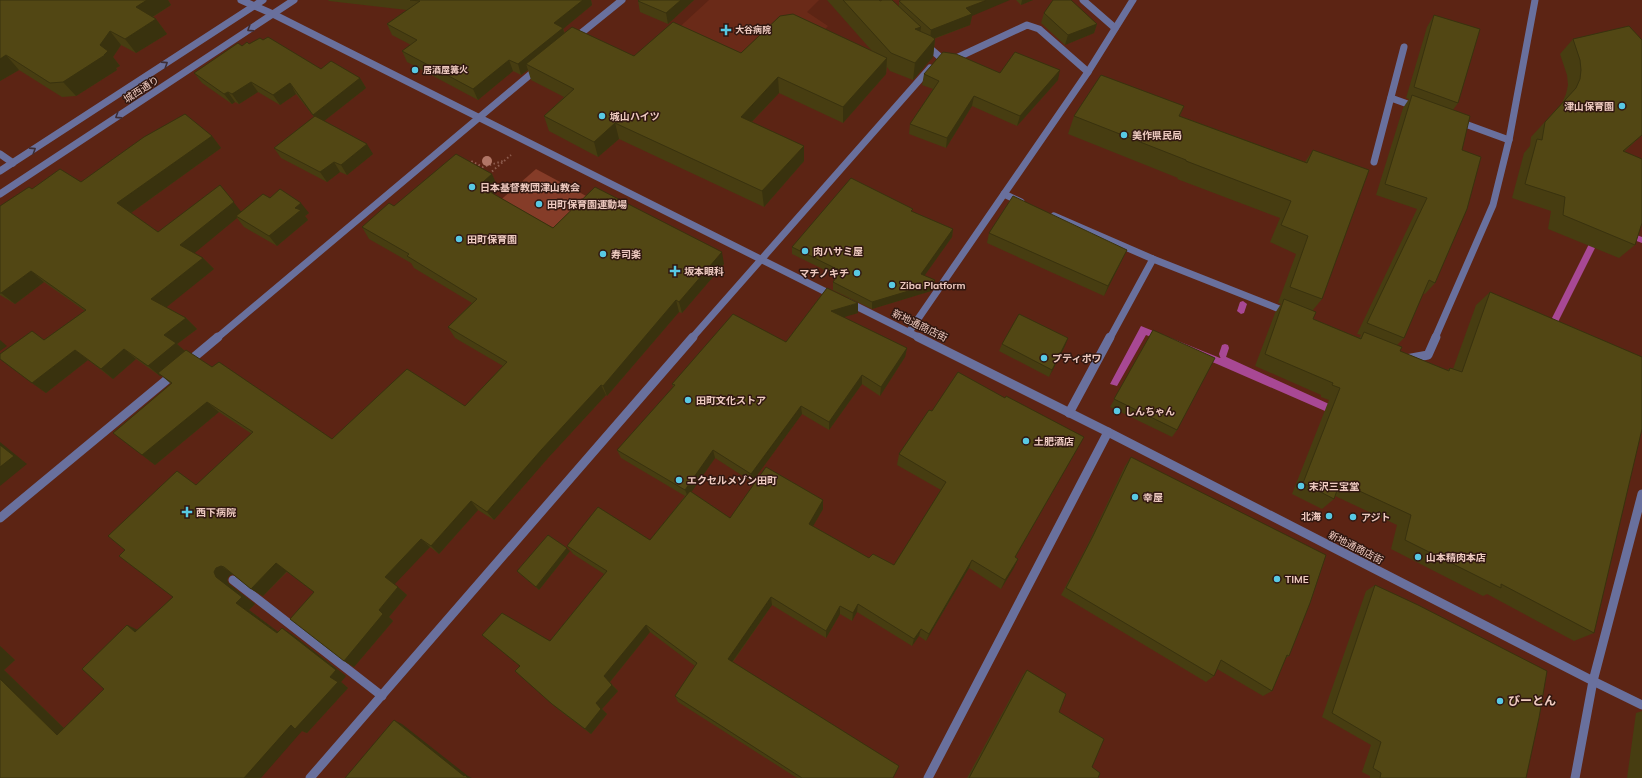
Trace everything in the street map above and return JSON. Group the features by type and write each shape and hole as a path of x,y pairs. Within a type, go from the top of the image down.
{"street":[{"name":"新地通商店街","path":"241,0 273,14 760,260 909,332 1108,432 1592,681 1642,705"},
{"name":"城西通り","path":"0,172 263,0"},
{"name":"城西通り","path":"0,194 294,0"},
{"path":"568,44 622,0"},
{"path":"1083,0 1115,28"},
{"path":"909,332 1088,72 1133,0"},
{"path":"1400,357 1407,360 1428,355 1492,205 1509,140 1535,0"},
{"path":"923,42 940,57 952,60 1027,25 1039,29 1088,72"},
{"path":"1374,162 1404,47"},
{"path":"310,778 760,260 940,57"},
{"path":"0,518 544,63"},
{"path":"1390,98 1420,108"},
{"path":"1450,119 1509,140"},
{"path":"0,154 13,163"},
{"path":"1004,194 1025,203"},
{"path":"1046,213 1153,259 1298,316"},
{"path":"1069,413 1153,259"},
{"path":"928,778 1108,432"},
{"path":"1575,778 1592,681 1642,494"},
{"path":"232,580 382,696"}],"path":[{"path":"487,176 515,152"},
{"path":"466,165 471,161 483,167 505,160"}],"shaded area":[{"name":"大谷病院","path":"709,0 819,0 807,12 828,26 817,38 741,64 672,34"},
{"name":"田町保育園運動場","path":"536,169 588,197 550,232 464,232"},
{"path":"1141,326 1220,358 1222,355 1399,436 1396,442 1217,364 1146,335 1117,386 1110,384"}],"building":[{"path":"0,0 147,0 136,7 156,19 125,39 110,31 100,45 108,51 105,55 63,82 50,83 6,55 0,59"},
{"path":"410,0 583,0 554,23 563,28 518,64 509,60 473,89 402,51 417,40 387,24 420,1"},
{"path":"681,0 666,13 638,1"},
{"path":"843,0 892,0 921,27 915,29 935,39 915,63 891,53"},
{"path":"987,0 966,8 972,14 931,30 899,1"},
{"path":"1053,0 1071,0 1097,24 1068,35 1044,13"},
{"path":"793,14 887,58 843,107 778,77 741,117 804,146 762,191 615,123 594,142 544,116 574,89 526,64 572,27 634,56 673,22 741,53 780,16"},
{"path":"1434,15 1480,29 1458,103 1414,87"},
{"path":"1629,26 1642,40 1642,135 1623,151 1642,159 1642,223 1635,245 1563,215 1565,197 1525,184 1537,139 1542,140 1545,122 1576,88 1580,79 1580,60 1573,39"},
{"path":"268,37 321,69 331,61 360,78 313,115 290,83 273,95 251,82 232,94 228,92 224,94 194,73 238,43 242,46 247,42 249,44 260,38 263,40"},
{"path":"943,52 956,54 1000,73 1015,52 1060,70 1020,116 974,96 947,138 910,124 939,81 924,74"},
{"path":"1101,75 1184,106 1179,116 1307,163 1313,150 1369,170 1322,299 1290,287 1308,236 1281,225 1291,201 1074,116"},
{"path":"1412,95 1470,116 1462,150 1481,157 1467,209 1435,283 1429,280 1404,338 1367,323 1427,198 1385,184"},
{"path":"185,114 212,136 117,203 158,232 220,185 234,202 180,245 203,258 151,299 186,318 164,335 176,343 148,366 124,349 101,369 75,350 32,383 0,359 0,354 32,331 44,340 86,310 31,271 0,293 0,206 29,187 32,189 60,169 81,182 144,137"},
{"path":"315,116 367,144 341,165 334,162 320,172 274,148"},
{"path":"456,154 492,174 483,182 489,185 485,189 553,228 595,187 722,252 679,302 676,300 603,386 601,385 542,449 487,512 471,501 431,546 421,539 385,577 398,587 379,610 383,614 344,661 290,619 314,592 276,563 251,589 224,567 221,566 216,568 214,572 216,577 242,597 236,603 277,633 282,628 336,670 330,677 338,682 295,729 291,725 244,778 0,778 0,679 57,735 104,689 82,669 127,625 135,632 173,597 119,556 125,550 108,536 177,471 196,485 253,432 207,402 142,455 113,433 172,383 158,373 186,350 212,367 219,362 332,439 407,369 465,406 507,362 448,327 477,299 407,256 409,254 362,227 389,203 394,206"},
{"path":"851,178 913,209 911,211 953,229 921,274 935,280 932,284 872,302 833,282 841,271 792,247"},
{"path":"280,189 301,203 295,208 301,210 269,236 236,216 263,194 270,198"},
{"path":"1013,196 1127,250 1108,286 989,233"},
{"path":"827,288 858,303 831,311 907,348 881,387 862,375 829,422 801,406 751,474 713,450 685,490 617,450 675,385 672,384 733,314 786,342"},
{"path":"1490,292 1642,357 1642,429 1594,633 1501,584 1501,588 1405,540 1411,515 1340,482 1334,499 1303,483 1340,388 1332,385 1333,383 1265,354 1284,299 1316,312 1313,319 1361,339 1364,332 1402,347 1400,351 1449,371 1450,368 1462,372"},
{"path":"1019,314 1068,338 1052,370 1002,344"},
{"path":"1153,330 1215,358 1177,430 1114,399"},
{"path":"958,372 1005,398 1006,396 1084,437 1015,557 1018,559 1005,580 972,560 929,634 921,629 914,639 858,604 853,613 840,606 826,631 771,597 728,659 899,766 893,778 802,778 675,696 697,663 646,625 604,676 612,685 596,703 601,709 585,729 552,704 515,671 520,666 482,635 502,613 550,641 607,571 567,546 598,507 650,540 690,491 730,518 766,467 823,500 809,524 869,558 873,554 894,565 946,482 899,454 929,410 932,411"},
{"path":"0,445 14,456 0,467"},
{"path":"1131,457 1326,555 1310,603 1289,656 1287,655 1272,691 1221,660 1214,676 1066,588"},
{"path":"548,535 567,548 536,587 517,571"},
{"path":"1375,585 1418,605 1547,671 1539,718 1526,778 1380,778 1381,773 1373,768 1381,742 1332,713"},
{"path":"1027,670 1066,694 1059,712 1104,739 1092,767 1100,773 1098,778 969,778"},
{"path":"394,720 464,776 465,775 468,778 345,778"}],"waterway":[{"path":"1626,234 1642,240"},
{"path":"1550,330 1597,236"},
{"path":"1241,311 1243,304"},
{"path":"1223,354 1225,348"}],"place":[{"name":"大谷病院","path":"726,30"},
{"name":"居酒屋篝火","path":"415,70"},
{"name":"津山保育園","path":"1622,106"},
{"name":"城山ハイツ","path":"602,116"},
{"name":"美作県民局","path":"1124,135"},
{"name":"日本基督教団津山教会","path":"472,187"},
{"name":"田町保育園運動場","path":"539,204"},
{"name":"田町保育園","path":"459,239"},
{"name":"肉ハサミ屋","path":"805,251"},
{"name":"寿司楽","path":"603,254"},
{"name":"坂本眼科","path":"675,271"},
{"name":"マチノキチ","path":"857,273"},
{"name":"Ziba Platform","path":"892,285"},
{"name":"プティポワ","path":"1044,358"},
{"name":"田町文化ストア","path":"688,400"},
{"name":"しんちゃん","path":"1117,411"},
{"name":"土肥酒店","path":"1026,441"},
{"name":"エクセルメゾン田町","path":"679,480"},
{"name":"末沢三宝堂","path":"1301,486"},
{"name":"幸屋","path":"1135,497"},
{"name":"西下病院","path":"187,512"},
{"name":"北海","path":"1329,516"},
{"name":"アジト","path":"1353,517"},
{"name":"山本精肉本店","path":"1418,557"},
{"name":"TIME","path":"1277,579"},
{"name":"びーとん","path":"1500,701"}]}
